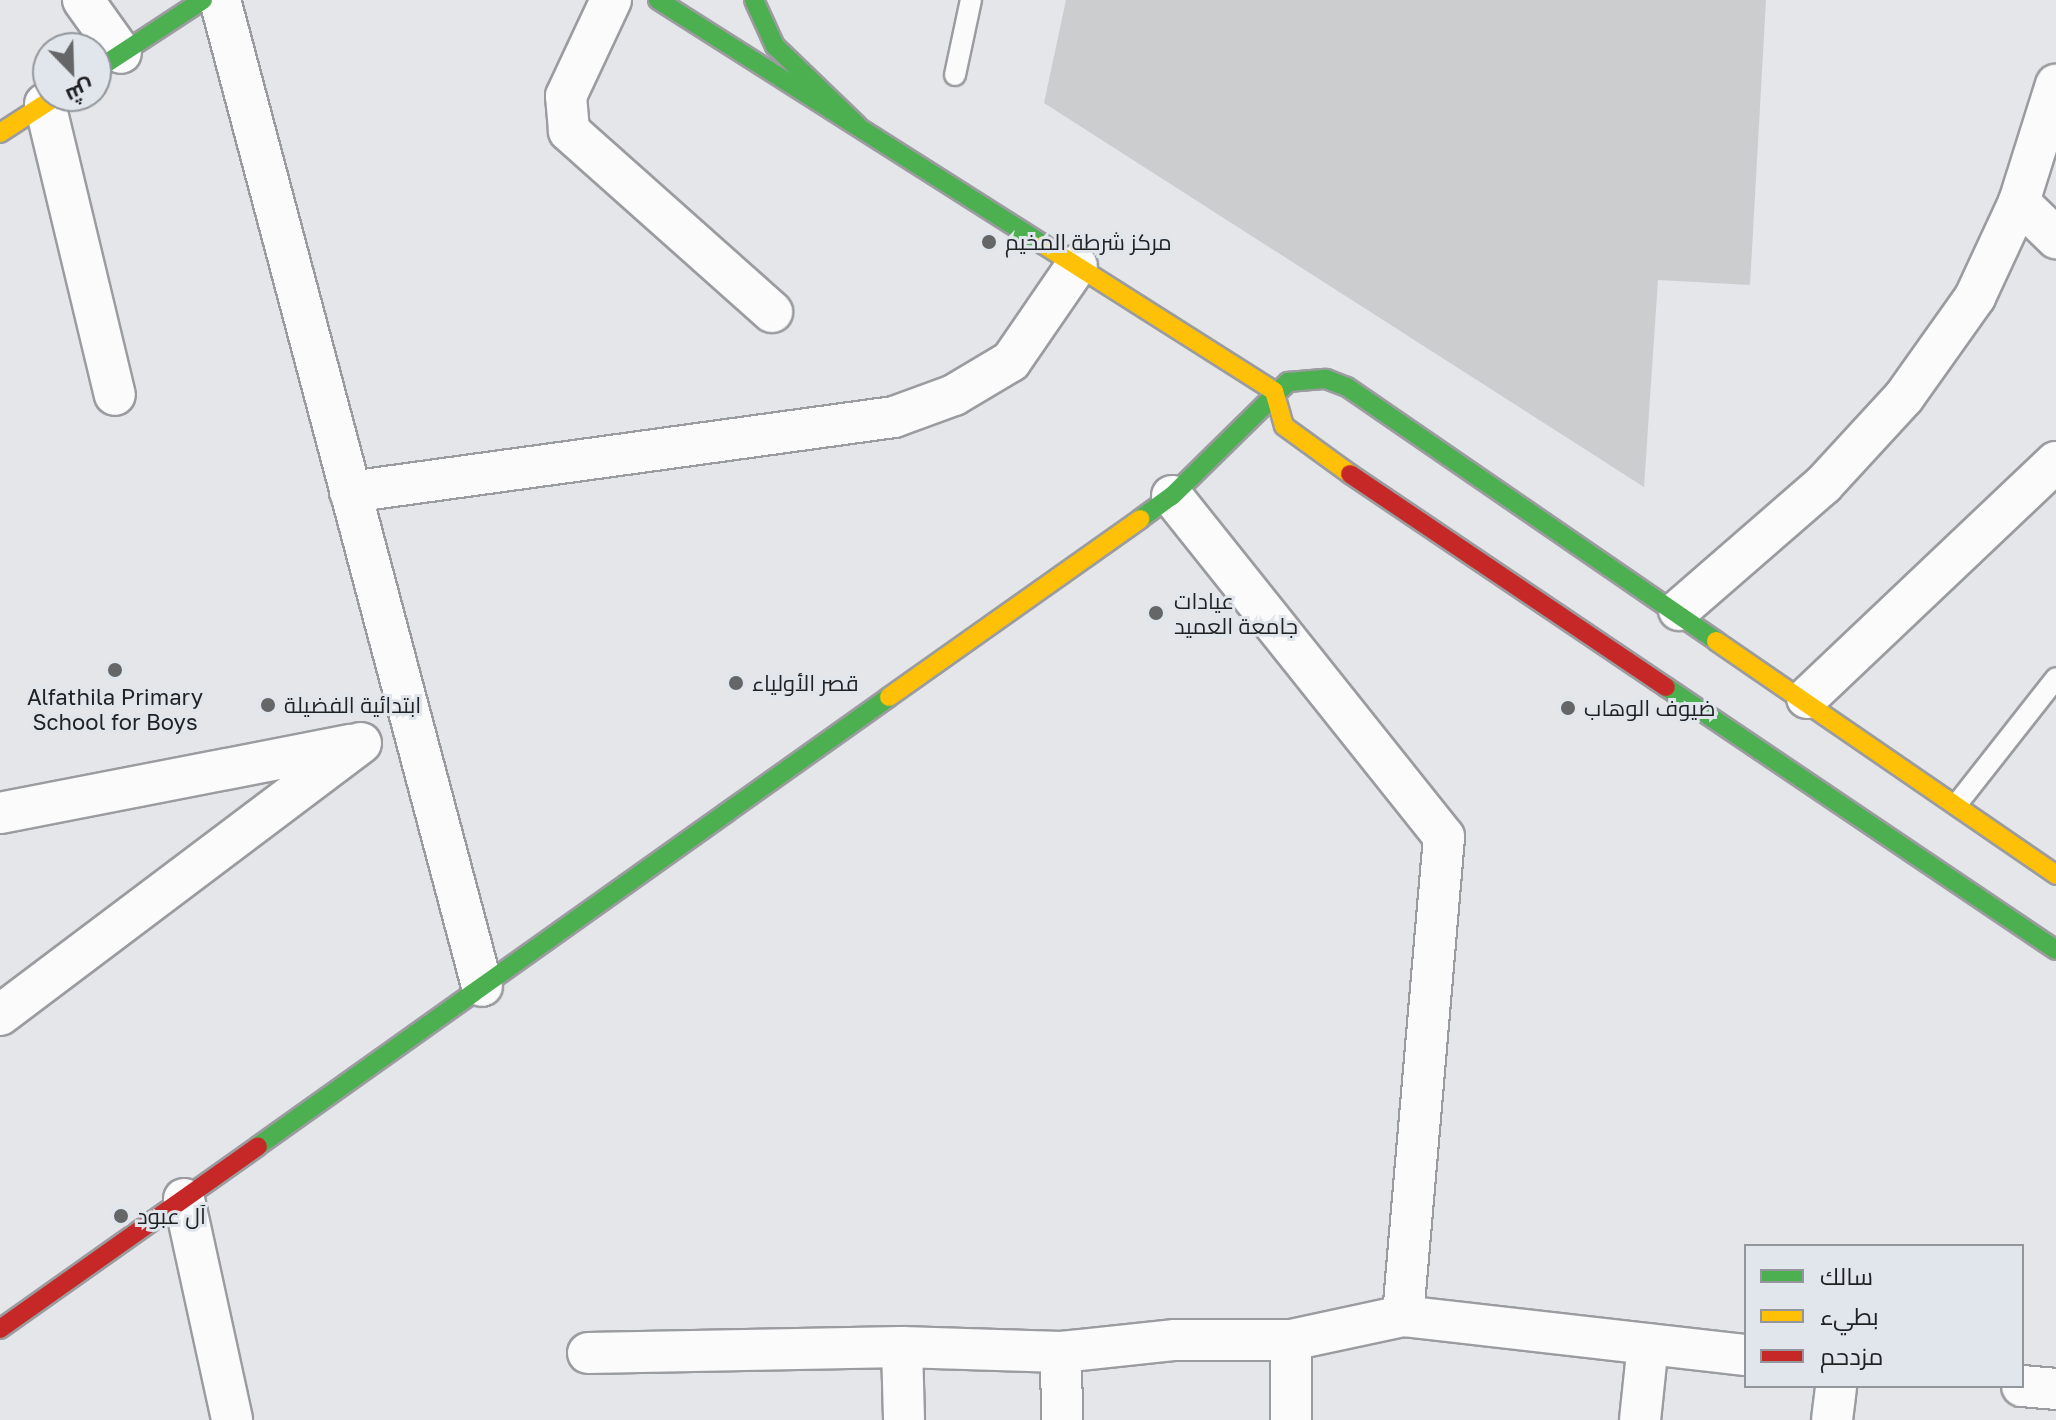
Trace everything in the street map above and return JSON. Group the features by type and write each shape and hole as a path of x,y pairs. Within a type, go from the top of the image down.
{"main road":[{"path":"112,60 203,0"},
{"path":"754,0 775,46 858,126"},
{"path":"659,1 1274,391 1284,426 1306,444 2056,950"},
{"path":"0,133 32,112"},
{"path":"0,1329 1172,496 1274,391 1307,378 1347,387 1807,698 2056,875"}],"street":[{"path":"83,0 96,32"},
{"path":"220,0 482,986"},
{"path":"611,0 566,96 569,131 772,312"},
{"path":"1679,610 1823,485 1904,397 1975,297 2019,202 2056,85"},
{"path":"54,112 115,395"},
{"path":"2019,202 2056,238"},
{"path":"350,492 894,417 954,395 1011,361 1077,265"},
{"path":"1807,698 2056,462"},
{"path":"1172,496 1444,837 1403,1316"},
{"path":"0,813 414,733"},
{"path":"0,1015 361,743"},
{"path":"184,1199 232,1420"},
{"path":"588,1353 902,1347 1061,1352 1175,1340 1291,1340 1403,1316 1744,1355"},
{"path":"1291,1340 1291,1420"},
{"path":"1640,1420 1648,1344"},
{"path":"902,1347 904,1420"},
{"path":"1061,1352 1062,1420"},
{"path":"2024,1386 2056,1389"},
{"path":"1832,1420 1836,1388"}],"lane":[{"path":"955,75 971,0"},
{"path":"1957,804 2056,678"}],"building":[{"path":"1066,0 1766,0 1750,285 1658,280 1644,487 1044,103"}],"traffic: fast":[{"path":"112,60 203,0"},
{"path":"658,0 1044,245"},
{"path":"754,0 775,46 858,126"},
{"path":"1140,519 1172,496 1288,382 1326,379 1347,387 1716,641"},
{"path":"1666,687 2056,950"},
{"path":"258,1146 889,697"}],"traffic: slow":[{"path":"0,133 32,112"},
{"path":"1044,245 1274,391 1284,426 1350,474"},
{"path":"889,697 1140,519"},
{"path":"1716,641 2056,875"}],"traffic: jam":[{"path":"1350,474 1666,687"},
{"path":"0,1329 258,1146"}],"place":[{"name":"مركز شرطة المخيم","path":"989,242"},
{"name":"عيادات جامعة العميد","path":"1156,613"},
{"name":"Alfathila Primary School for Boys","path":"115,670"},
{"name":"قصر الأولياء","path":"736,683"},
{"name":"ابتدائية الفضيلة","path":"268,705"},
{"name":"ضيوف الوهاب","path":"1568,708"},
{"name":"آل عبود","path":"121,1216"}]}
